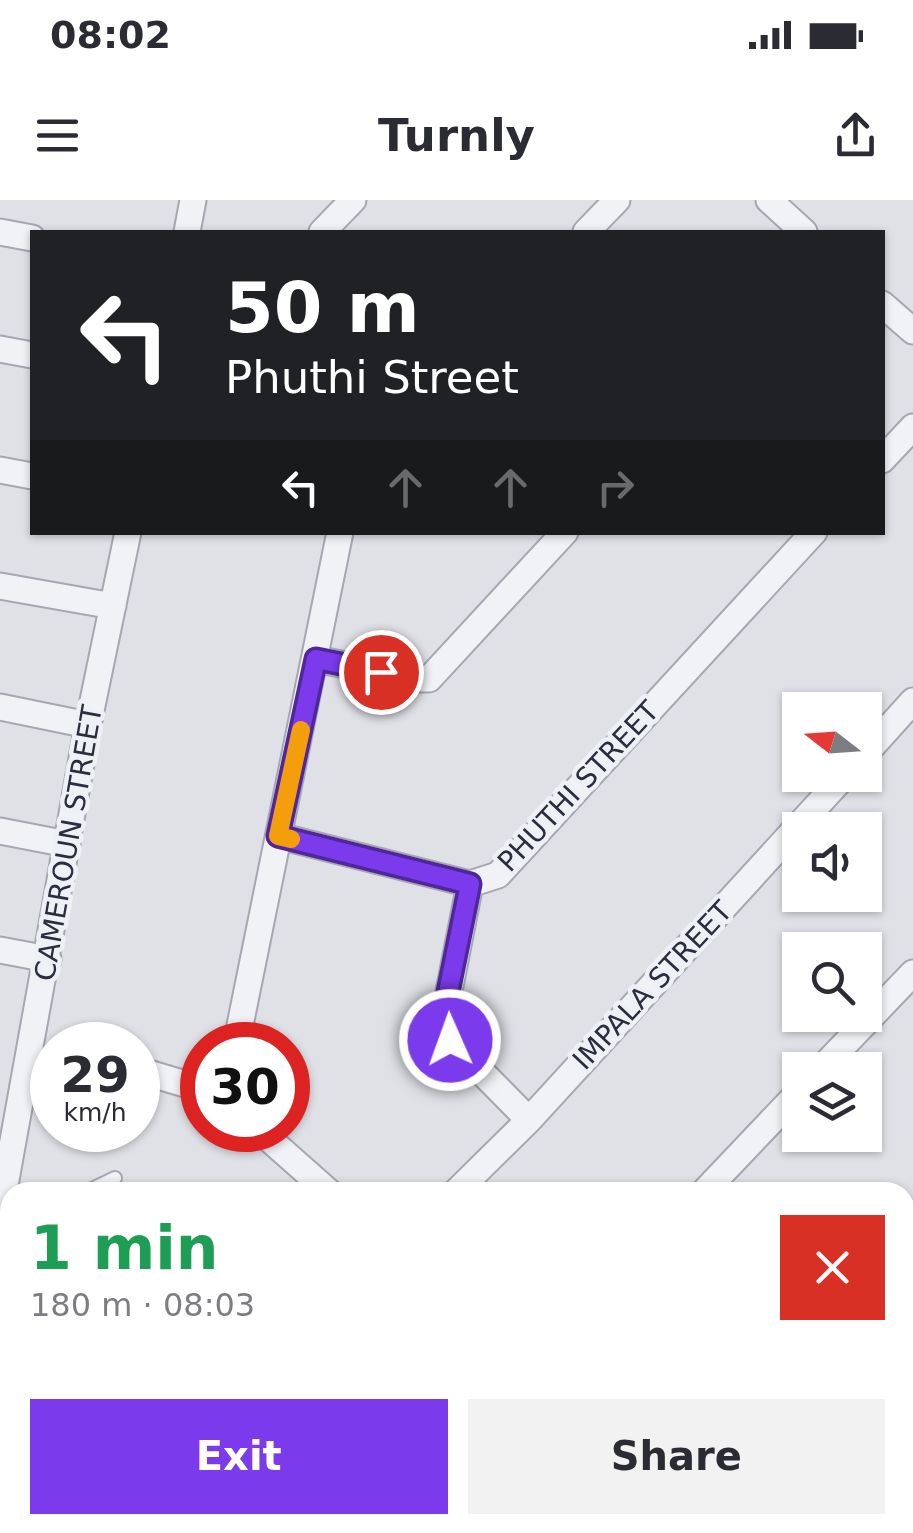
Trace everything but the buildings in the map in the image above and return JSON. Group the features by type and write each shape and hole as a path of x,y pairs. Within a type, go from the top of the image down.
{"street":[{"path":"187,230 193,200"},
{"path":"324,230 353,200"},
{"path":"588,230 616,200"},
{"path":"769,200 802,230"},
{"path":"0,232 30,238"},
{"path":"885,307 913,331"},
{"path":"0,349 30,355"},
{"path":"885,457 913,427"},
{"path":"0,470 30,476"},
{"name":"CAMEROUN STREET","path":"44,1022 48,959 88,724 127,535"},
{"path":"241,1022 339,535"},
{"path":"316,659 429,679 561,535"},
{"name":"PHUTHI STREET","path":"278,836 470,884 498,875 811,535"},
{"path":"0,586 113,606"},
{"path":"882,736 913,702"},
{"path":"0,707 88,724"},
{"name":"IMPALA STREET","path":"466,1182 529,1120 829,792"},
{"path":"0,831 68,844"},
{"path":"470,884 442,1028 529,1120"},
{"path":"0,950 48,959"},
{"path":"837,1052 913,973"},
{"name":"CAMEROUN STREET","path":"9,1182 30,1098"},
{"path":"714,1182 782,1110"},
{"path":"284,1152 318,1182"}],"lane":[{"path":"107,1182 115,1178"}],"slow traffic":[{"path":"291,839 278,836 301,730"}],"route":[{"path":"381,672 316,659 278,836 470,884 442,1022 444,1034 450,1040"}]}
